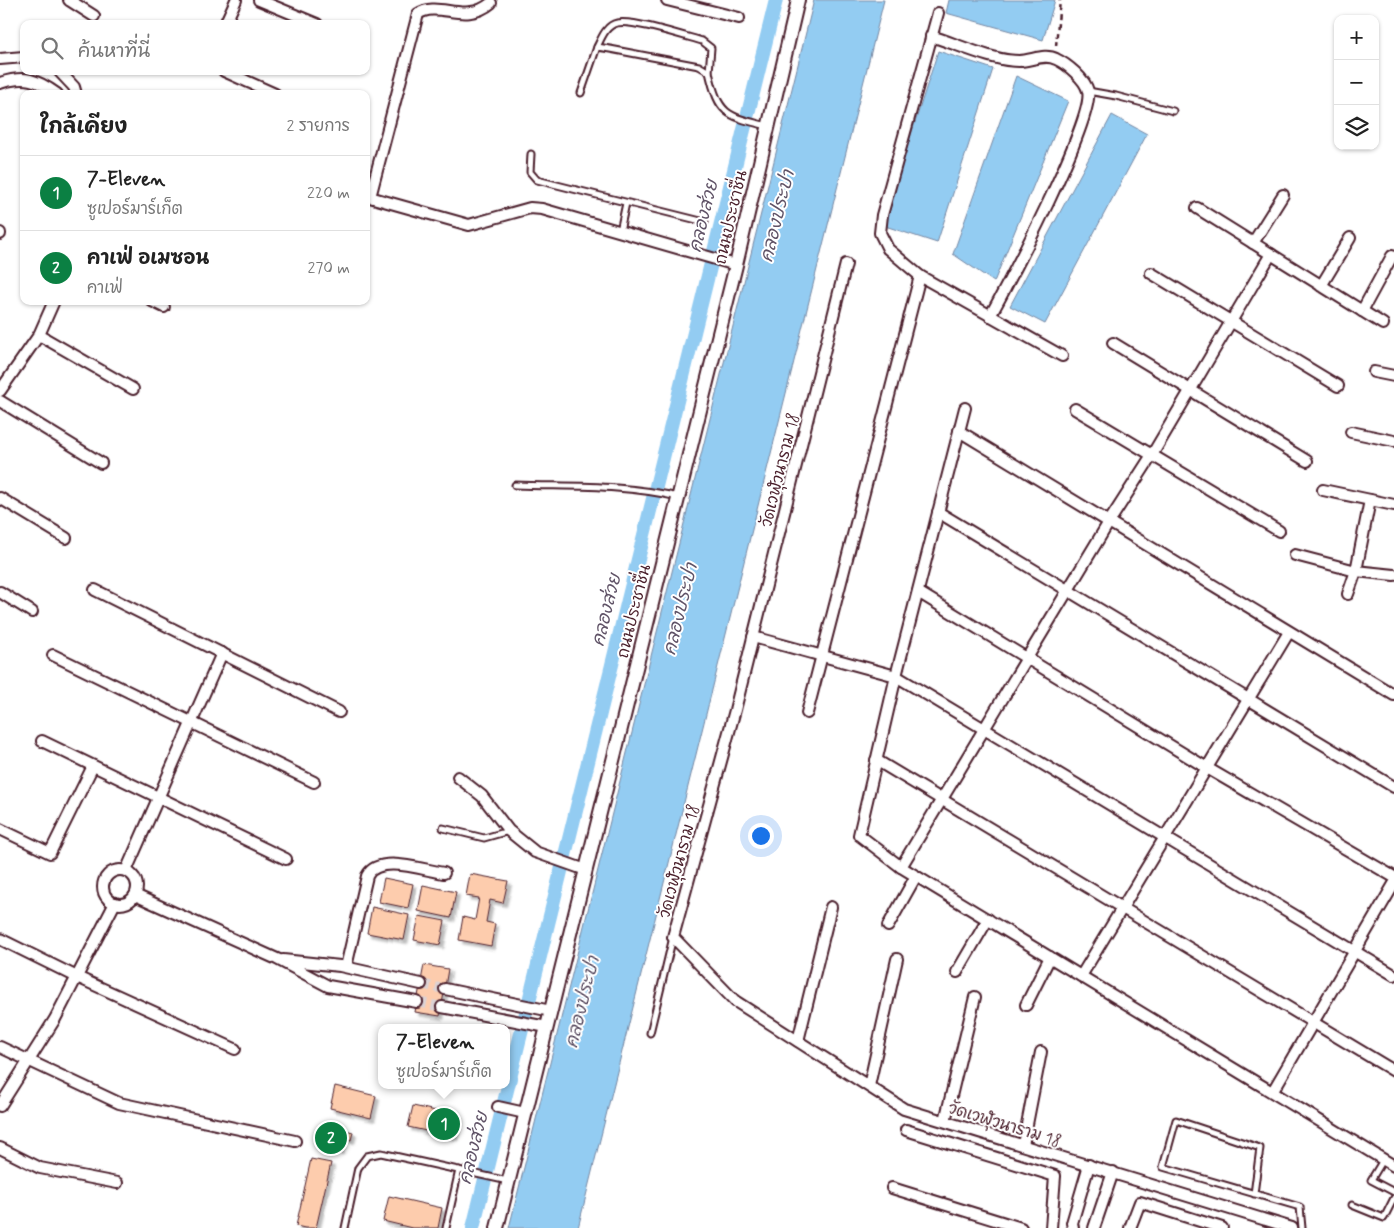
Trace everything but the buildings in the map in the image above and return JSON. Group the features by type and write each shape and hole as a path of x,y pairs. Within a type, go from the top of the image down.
{"street":[{"path":"69,0 94,16"},
{"path":"227,20 236,0"},
{"path":"259,0 306,20"},
{"path":"667,0 739,18"},
{"name":"ถนนประชาชื่น","path":"496,1228 508,1181 521,1112 551,1011 736,265 798,0"},
{"path":"370,189 418,14 424,7 435,4 474,12 491,2"},
{"path":"938,13 882,215 880,233 888,250 920,276 1062,356"},
{"path":"931,36 1006,60 1020,61 1042,57 1055,58 1080,78 1088,91 1087,107 1072,148 1007,288 990,316"},
{"path":"0,59 20,57"},
{"path":"63,75 75,90"},
{"path":"233,75 266,90"},
{"path":"0,83 26,78 40,81 52,90"},
{"path":"1253,243 1283,195"},
{"path":"370,197 469,225 530,208 542,209 702,253 736,265"},
{"path":"1197,208 1383,324"},
{"path":"1322,286 1350,238"},
{"path":"900,866 1109,522 1152,455 1189,389 1271,254"},
{"path":"1362,311 1392,256"},
{"name":"วัดเวฬุวนาราม 18","path":"846,264 753,637 672,937 735,1001 904,1109 1292,1228"},
{"path":"1151,273 1338,386"},
{"path":"807,713 920,276"},
{"path":"0,391 40,335 52,305"},
{"path":"160,305 164,307"},
{"path":"40,335 133,389"},
{"path":"1113,343 1307,461"},
{"path":"1374,372 1394,376"},
{"path":"0,401 101,463"},
{"path":"965,408 896,676 858,836 916,876 1394,1166"},
{"path":"1075,409 1279,531"},
{"path":"959,431 1394,695"},
{"path":"1351,432 1394,441"},
{"path":"1323,490 1394,505"},
{"path":"0,498 66,538"},
{"path":"1348,594 1356,571 1370,500"},
{"path":"938,512 1394,787"},
{"path":"1295,555 1356,571 1394,575"},
{"path":"96,590 339,712"},
{"path":"0,592 32,612"},
{"path":"918,592 1207,768 1394,877"},
{"path":"1081,976 1290,632"},
{"path":"753,637 896,676 1394,975"},
{"path":"126,871 222,653"},
{"path":"53,656 314,782"},
{"path":"42,741 158,799 286,859"},
{"path":"876,760 1394,1071"},
{"path":"0,829 50,852 93,766"},
{"path":"458,777 482,796 510,831 535,852 586,870"},
{"path":"346,968 367,876 371,869 381,864 391,864 444,873"},
{"path":"120,870 126,871 135,878 137,884 135,895 126,903 115,903 106,896 103,884 109,874 120,870"},
{"path":"888,926 916,876"},
{"path":"1273,1091 1394,884"},
{"path":"135,895 277,959 328,986 417,1002"},
{"path":"0,1106 54,1019 115,903"},
{"path":"798,1041 831,907"},
{"path":"957,972 988,919"},
{"path":"0,939 77,977 235,1048"},
{"path":"1026,1005 1050,957"},
{"path":"277,959 346,968 421,984"},
{"path":"869,1086 897,959"},
{"path":"445,990 551,1011"},
{"path":"945,1121 976,997"},
{"path":"442,1007 547,1027"},
{"path":"0,1047 119,1103 295,1142"},
{"path":"1023,1145 1041,1052"},
{"path":"498,1107 521,1112"},
{"path":"906,1130 1055,1176 1051,1228"},
{"path":"0,1148 40,1168 117,1183"},
{"path":"1073,1228 1072,1223 1089,1165"},
{"path":"1094,1228 1113,1172"},
{"path":"892,1188 1021,1228"},
{"path":"1130,1228 1140,1202 1222,1228"}],"lane":[{"path":"581,93 597,47 606,30 616,23 629,23 702,41 711,48 709,72 715,98 720,107 735,117 768,126"},
{"path":"597,47 690,63 709,72"},
{"path":"1088,91 1116,96 1173,111"},
{"path":"531,154 530,172 538,180 705,222"},
{"path":"620,231 626,203"},
{"path":"515,485 611,489 630,487 678,497"},
{"path":"443,828 484,838 510,831"},
{"path":"650,1033 672,937"},
{"path":"1254,1194 1260,1148 1176,1120 1163,1167 1254,1194 1300,1207 1302,1228"},
{"path":"345,1228 358,1168 367,1156 381,1153 508,1181"},
{"path":"1384,1159 1371,1180 1394,1192"},
{"path":"446,1228 462,1171"},
{"path":"1352,1205 1384,1218 1394,1198"}],"path":[{"path":"1055,58 1060,0"}],"water":[{"name":"คลองประปา","path":"814,0 884,0 578,1228 509,1228"},
{"path":"949,0 1055,0 1043,40 946,13"},
{"path":"938,51 993,69 937,243 882,225"},
{"path":"1016,76 1068,101 994,282 953,254"},
{"path":"1112,115 1147,134 1045,324 1010,306"}],"waterway":[{"name":"คลองส่วย","path":"510,1078 776,0"},
{"name":"คลองส่วย","path":"473,1228 507,1089"}],"tunnel":[{"path":"421,984 445,989"},
{"path":"417,1002 442,1007"}],"place":[{"name":"7-Eleven","path":"444,1124"},
{"name":"คาเฟ่ อเมซอน","path":"331,1138"}]}
